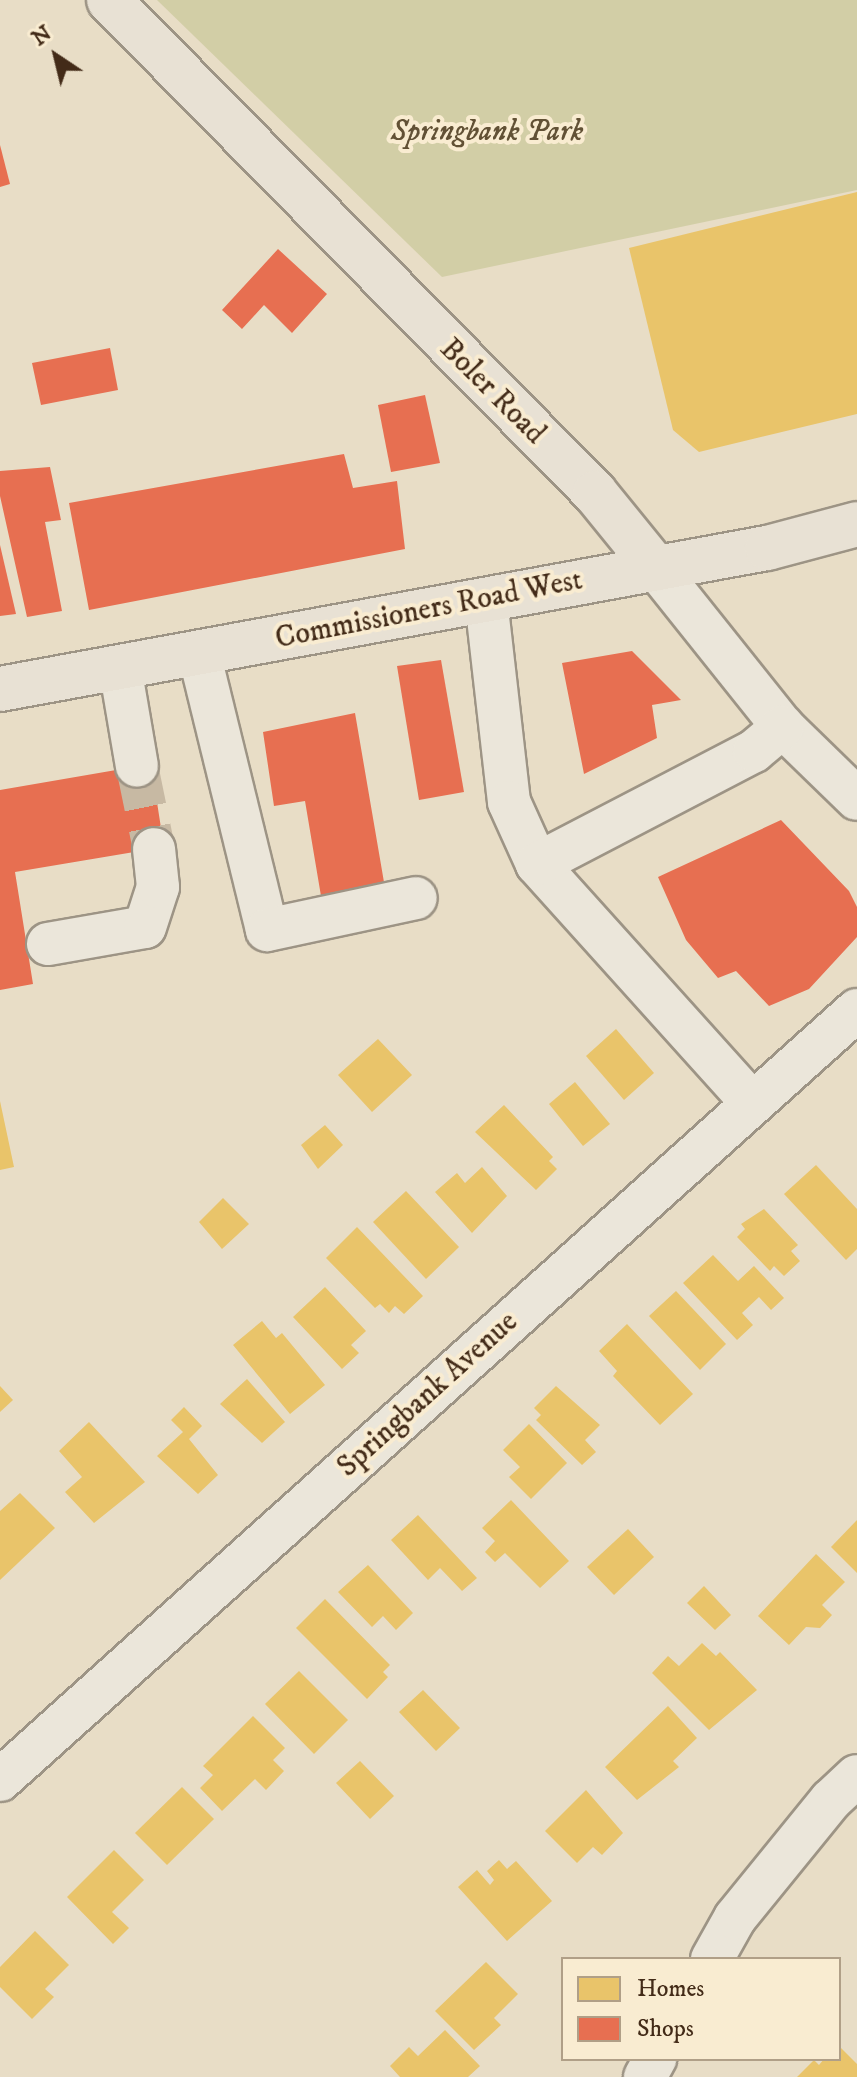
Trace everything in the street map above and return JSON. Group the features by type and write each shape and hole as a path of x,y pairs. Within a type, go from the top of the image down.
{"main road":[{"name":"Boler Road","path":"109,0 595,493 656,568"},
{"name":"Commissioners Road West","path":"0,689 656,568 857,524"}],"street":[{"name":"Boler Road","path":"656,568 783,727 857,799"},
{"path":"486,600 509,802 537,864 752,1103"},
{"path":"199,653 267,930 416,898"},
{"path":"120,667 137,766"},
{"path":"537,864 754,751 783,727"},
{"path":"48,944 145,927 158,887 154,849"},
{"name":"Springbank Avenue","path":"0,1780 857,1010"},
{"path":"713,1957 735,1918 848,1801"}],"green space":[{"name":"Springbank Park","path":"157,0 857,0 857,190 442,277"}],"building: Homes":[{"path":"857,192 857,414 699,452 673,430 629,248"},
{"path":"616,1029 654,1073 624,1100 586,1056"},
{"path":"378,1039 412,1075 372,1112 338,1075"},
{"path":"575,1082 610,1124 583,1146 549,1104"},
{"path":"0,1101 14,1167 0,1170"},
{"path":"504,1105 553,1157 549,1161 557,1169 536,1190 475,1132"},
{"path":"325,1125 343,1145 318,1169 301,1145"},
{"path":"816,1165 857,1209 857,1249 846,1260 784,1194"},
{"path":"482,1167 507,1196 472,1233 435,1192 457,1173 465,1183"},
{"path":"406,1191 459,1247 426,1279 373,1222"},
{"path":"223,1198 249,1224 222,1249 199,1222"},
{"path":"764,1209 798,1245 791,1251 800,1261 784,1276 774,1266 770,1271 737,1237 745,1229 741,1224"},
{"path":"357,1227 423,1296 404,1314 395,1306 389,1313 380,1304 375,1308 326,1258"},
{"path":"713,1255 738,1281 754,1266 784,1298 771,1310 759,1297 742,1313 753,1325 737,1340 683,1283"},
{"path":"325,1287 366,1331 351,1345 359,1353 342,1369 293,1317"},
{"path":"676,1291 726,1344 700,1370 649,1316"},
{"path":"262,1321 276,1338 282,1333 325,1385 290,1414 233,1345"},
{"path":"627,1324 693,1394 660,1425 613,1376 617,1371 599,1351"},
{"path":"247,1379 285,1422 262,1443 220,1404"},
{"path":"0,1386 13,1400 0,1412"},
{"path":"556,1386 600,1425 585,1440 596,1452 582,1465 536,1420 541,1415 534,1408"},
{"path":"184,1407 202,1426 189,1439 218,1475 198,1494 157,1456 183,1432 171,1420"},
{"path":"89,1422 145,1482 94,1523 65,1492 82,1477 59,1451"},
{"path":"529,1424 567,1463 531,1499 509,1477 520,1467 503,1450"},
{"path":"20,1493 55,1528 0,1580 0,1511"},
{"path":"511,1500 569,1561 540,1588 505,1553 495,1562 485,1552 495,1541 482,1528"},
{"path":"418,1515 477,1578 462,1591 440,1568 428,1580 391,1540"},
{"path":"857,1520 857,1573 831,1547"},
{"path":"628,1529 654,1557 614,1595 587,1567"},
{"path":"816,1554 845,1582 822,1605 832,1615 820,1628 806,1627 789,1645 758,1616"},
{"path":"368,1565 413,1613 396,1630 383,1616 372,1627 338,1592"},
{"path":"704,1586 731,1615 715,1630 687,1603"},
{"path":"325,1599 390,1665 383,1672 388,1677 367,1699 296,1628"},
{"path":"702,1643 716,1656 720,1652 757,1690 709,1730 652,1673 668,1656 679,1666"},
{"path":"299,1671 348,1720 314,1754 265,1704"},
{"path":"423,1690 460,1728 436,1751 399,1712"},
{"path":"668,1706 697,1738 673,1761 679,1767 637,1800 605,1767"},
{"path":"253,1716 285,1748 273,1760 284,1771 266,1790 255,1779 222,1811 200,1788 213,1775 203,1766"},
{"path":"360,1761 394,1796 370,1819 336,1783"},
{"path":"182,1787 214,1819 167,1865 135,1833"},
{"path":"586,1790 623,1833 602,1855 593,1847 577,1863 545,1831"},
{"path":"114,1850 144,1880 112,1912 129,1928 113,1944 67,1897"},
{"path":"499,1860 507,1869 516,1861 552,1901 507,1941 458,1887 477,1870 490,1885 494,1880 487,1871"},
{"path":"35,1931 69,1965 45,1989 54,1997 32,2019 0,1987 0,1967"},
{"path":"486,1962 518,1994 494,2018 501,2025 474,2050 435,2011"},
{"path":"445,2030 480,2066 468,2077 400,2077 390,2066 409,2047 418,2056"},
{"path":"841,2048 857,2064 857,2077 797,2077 813,2061 819,2065 822,2061 841,2061"}],"building: Shops":[{"path":"0,145 10,184 0,187"},
{"path":"278,249 327,294 292,333 264,305 242,329 222,310"},
{"path":"110,348 118,390 41,405 32,363"},
{"path":"425,395 440,463 391,472 378,405"},
{"path":"344,454 353,488 397,481 405,549 89,610 69,503"},
{"path":"50,467 61,520 45,522 62,611 27,617 0,496 0,471"},
{"path":"0,545 16,614 0,616"},
{"path":"632,651 681,700 652,705 657,738 584,774 562,663"},
{"path":"441,660 464,792 419,800 397,666"},
{"path":"355,713 385,888 322,902 305,801 274,806 263,732"},
{"path":"151,764 164,847 15,872 33,984 0,990 0,790"},
{"path":"781,820 849,891 857,907 857,937 809,989 769,1006 736,971 718,978 686,940 658,877"}],"tunnel":[{"path":"137,766 154,849"}]}
